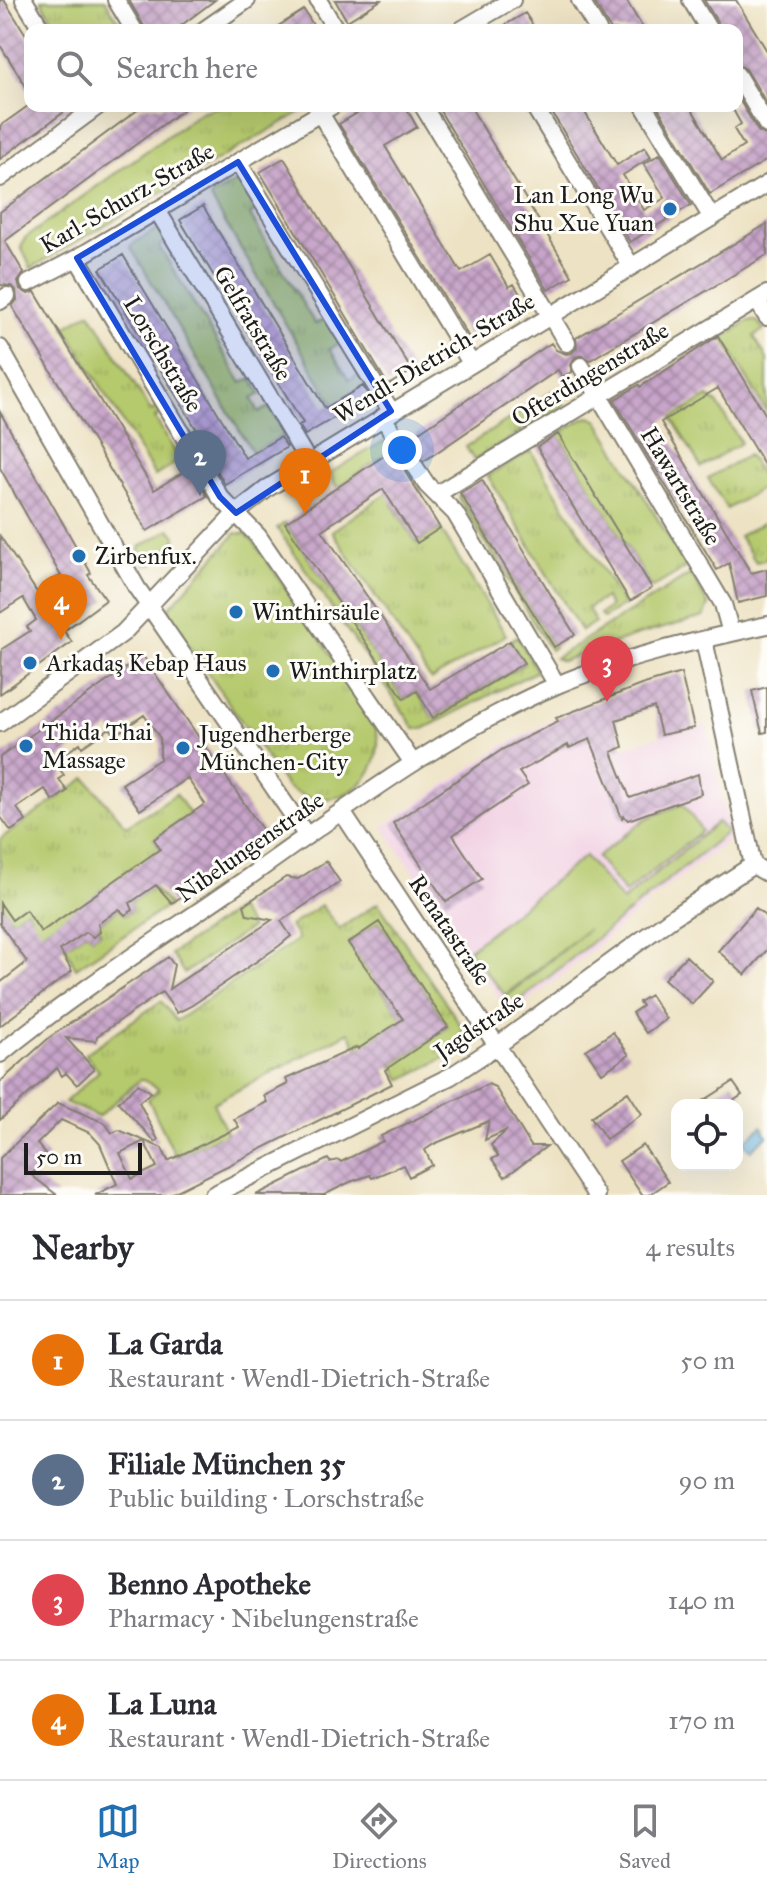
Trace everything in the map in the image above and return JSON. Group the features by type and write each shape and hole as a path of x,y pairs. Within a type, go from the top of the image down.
{"street":[{"path":"24,0 38,24"},
{"path":"116,0 130,24"},
{"path":"213,24 247,0"},
{"path":"318,0 332,24"},
{"path":"485,24 512,0"},
{"path":"580,0 594,24"},
{"path":"691,0 705,24"},
{"path":"743,85 767,125"},
{"path":"0,178 87,112"},
{"name":"Karl-Schurz-Straße","path":"29,283 77,258 323,112"},
{"path":"327,112 471,363"},
{"path":"427,112 567,343"},
{"path":"538,112 631,266"},
{"path":"648,112 712,218"},
{"path":"238,162 387,414 400,445"},
{"name":"Wendl-Dietrich-Straße","path":"0,723 123,633 236,513 308,461 767,184"},
{"name":"Gelfratstraße","path":"157,210 308,461"},
{"name":"Lorschstraße","path":"77,258 220,497 236,513"},
{"path":"762,297 767,317"},
{"name":"Ofterdingenstraße","path":"437,494 762,297"},
{"path":"0,348 150,606 307,836"},
{"name":"Hawartstraße","path":"581,366 723,604 731,633"},
{"path":"415,467 455,513 557,685"},
{"path":"236,513 258,536 413,763"},
{"name":"Nibelungenstraße","path":"0,1054 66,1002 413,763 485,721 557,685 625,661 767,625"},
{"path":"704,640 760,869"},
{"name":"Renatastraße","path":"342,812 596,1195"},
{"name":"Jagdstraße","path":"213,1195 451,1076 673,917 760,869"}],"highlighted area":[{"path":"238,162 391,411 236,513 220,497 77,258"}],"shaded area":[{"path":"592,703 612,752 661,735 706,725 731,839 510,1014 383,827 499,748"}],"green space":[{"path":"41,0 105,0 120,24 55,24"},
{"path":"201,112 301,112 31,268 21,247 25,238"},
{"path":"241,179 259,209 250,215 315,324 325,319 340,343 330,349 349,380 359,374 365,384 343,398 349,409 340,415 210,197"},
{"path":"160,227 168,240 159,246 242,383 251,378 261,394 252,399 259,412 269,407 285,434 253,453 130,246"},
{"path":"90,312 151,411 159,406 163,412 155,418 180,460 155,476 65,327"},
{"path":"748,321 757,321 764,330 754,336 767,359 767,412 723,338"},
{"path":"554,390 565,405 474,460 466,447"},
{"path":"708,397 717,403 741,443 701,467 672,418"},
{"path":"591,417 598,421 687,567 652,588 558,434"},
{"path":"384,441 392,450 337,488 330,473"},
{"path":"531,451 624,605 603,618 600,614 610,607 605,598 588,608 595,622 581,631 488,476"},
{"path":"748,455 767,485 727,509 708,478"},
{"path":"409,478 393,506 417,543 440,528 506,635 431,680 332,531"},
{"path":"460,493 554,647 550,650 459,499"},
{"path":"767,521 767,559 756,562 739,536"},
{"path":"285,523 404,699 416,691 433,718 524,664 510,641 517,636 537,671 423,729 415,729 277,528"},
{"path":"170,529 176,540 153,564 146,565 139,550 141,546"},
{"path":"236,533 246,534 254,542 365,705 372,720 378,740 374,763 357,787 344,794 315,798 286,786 170,618 169,608"},
{"path":"691,574 709,605 704,617 562,661 555,658"},
{"path":"86,778 126,826 176,794 190,814 154,839 162,851 35,937 25,927 31,917 26,910 12,920 0,903 0,839"},
{"path":"683,804 702,831 625,893 597,857 647,818"},
{"path":"718,822 727,832 512,1007 505,998 588,929 505,995 468,950 585,856 622,901"},
{"path":"152,887 169,905 76,968 65,947 86,932 93,937 100,932 98,924 119,909 125,915 132,910 130,903"},
{"path":"378,903 471,1040 441,1060 401,1080 393,1065 448,1027 379,922 348,943 403,1019 375,1038 364,1062 349,1032 213,1103 229,1138 217,1137 176,1157 148,1099 159,1089 141,1079 98,1117 65,1102 99,1071 85,1054 161,1001 176,1021 298,939 290,926 321,905 339,929"},
{"path":"238,909 251,928 184,973 171,954"}],"water":[{"path":"762,1126 767,1136 751,1150 744,1142"}],"building":[{"path":"0,0 4,0 24,32 24,83 0,45"},
{"path":"129,0 215,0 183,24 143,24"},
{"path":"335,0 381,0 347,21"},
{"path":"593,0 626,0 640,24 607,24"},
{"path":"704,0 736,0 767,51 767,104 743,67 743,24 718,24"},
{"path":"304,10 312,24 282,24"},
{"path":"525,13 532,24 507,24"},
{"path":"743,106 758,131 767,136 767,160 710,194 661,112 694,112 722,160 744,146 734,129 741,124 734,112 743,112"},
{"path":"24,109 24,112 64,112 0,159 0,126"},
{"path":"135,112 180,112 5,241 24,273 18,282 20,289 28,294 35,292 154,490 190,468 207,496 147,531 12,306 17,300 16,290 0,285 0,212"},
{"path":"359,112 408,112 417,127 385,146 461,272 490,255 509,287 514,284 526,304 470,339 339,124"},
{"path":"441,112 474,112 572,276 548,290"},
{"path":"552,112 585,112 617,165 645,147 651,157 623,175 644,210 665,198 644,164 660,154 691,205 630,242"},
{"path":"284,158 412,371 388,385 260,172"},
{"path":"203,206 325,408 363,386 369,397 305,435 299,425 303,423 180,220"},
{"path":"767,224 767,255 590,360 582,355 575,357 570,365 572,372 562,377 558,370 424,461 415,456 408,458 404,467 406,473 440,528 417,543 383,489 322,530 430,689 510,641 524,663 433,718 417,691 404,699 285,523 391,451 399,456 406,454 411,446 409,439 551,343 556,350 572,353 577,348 576,338"},
{"path":"123,255 245,458 280,437 287,447 225,484 209,457 212,455 100,269"},
{"path":"718,336 767,417 767,470 718,388 661,422 751,573 767,569 767,596 738,603 729,563 717,570 614,400 640,387"},
{"path":"0,412 91,573 88,575 106,600 64,631 72,642 0,694 2,649 30,631 27,627 36,620 23,598 0,613 0,536 46,606 66,592 57,578 61,576 0,468"},
{"path":"558,434 652,588 630,601 537,447"},
{"path":"482,480 575,635 554,647 460,493"},
{"path":"143,656 268,838 172,903 156,885 130,903 133,910 125,915 119,909 98,924 100,932 93,937 86,932 60,950 72,971 0,1026 0,983 27,962 0,924 0,903 12,920 26,910 41,932 160,849 154,839 205,804 187,778 140,810 122,784 160,759 160,738 144,715 115,735 110,728 82,747 80,743 54,762 64,775 59,779 67,791 53,801 45,789 17,808 26,821 11,831 0,816 0,757"},
{"path":"681,673 694,728 661,735 654,707 616,720 623,747 612,752 630,798 698,774 701,794 628,820 624,816 622,818 590,739 569,748 568,745 519,772 528,785 453,835 482,879 446,902 393,823 503,749 558,721 556,718"},
{"path":"767,687 767,732 762,733 752,691"},
{"path":"326,861 340,882 281,921 291,936 279,946 177,1013 162,992 97,1036 96,1041 66,1038 94,1069 77,1085 66,1073 62,1076 57,1068 0,1120 0,1082 50,1037 168,957 174,965 169,989 272,920 247,915 244,905 286,877 298,879"},
{"path":"756,908 767,918 767,950 745,975 718,951"},
{"path":"379,922 448,1027 385,1070 392,1084 169,1195 95,1195 117,1184 100,1144 90,1133 61,1120 37,1144 48,1157 31,1175 57,1195 0,1195 0,1158 58,1103 105,1123 112,1133 119,1130 162,1148 168,1161 239,1127 234,1119 267,1102 264,1096 288,1084 286,1079 358,1049 403,1019 348,943","holes":["144,1141 157,1167 132,1179 120,1153"]},
{"path":"686,956 713,981 692,1004 664,979"},
{"path":"650,995 666,1019 646,1033 632,1013 642,1006 639,1002"},
{"path":"613,1032 629,1055 602,1073 586,1050"},
{"path":"733,1082 742,1095 736,1099 706,1099"},
{"path":"138,1084 151,1092 139,1102 158,1140 155,1142 118,1102"},
{"path":"488,1084 495,1087 531,1146 547,1146 505,1177 492,1159 498,1156 491,1145 507,1130 485,1140 489,1121 425,1150 432,1165 409,1177 403,1165 372,1178 370,1175 350,1182 324,1195 256,1195 328,1159 330,1162 341,1162 383,1141 381,1136"},
{"path":"628,1092 642,1114 606,1139 591,1117"},
{"path":"643,1145 668,1182 649,1195 642,1195 619,1161"}],"tunnel":[{"path":"400,445 415,467"}],"place":[{"name":"Lan Long Wu Shu Xue Yuan","path":"670,209"},
{"name":"Filiale München 35","path":"200,496"},
{"name":"La Garda","path":"305,514"},
{"name":"Zirbenfux.","path":"79,556"},
{"name":"Winthirsäule","path":"236,612"},
{"name":"La Luna","path":"61,640"},
{"name":"Arkadaş Kebap Haus","path":"30,663"},
{"name":"Winthirplatz","path":"273,671"},
{"name":"Benno Apotheke","path":"607,702"},
{"name":"Thida Thai Massage","path":"26,746"},
{"name":"Jugendherberge München-City","path":"183,748"}]}
